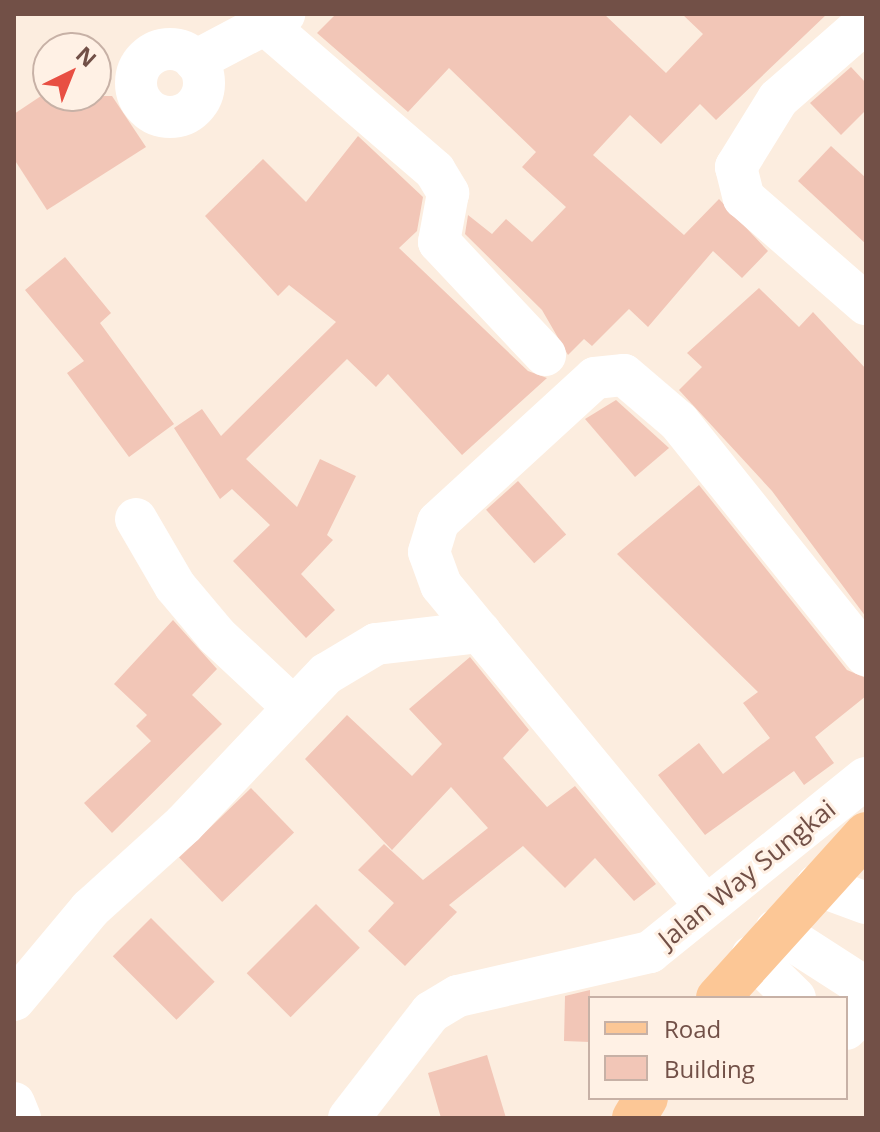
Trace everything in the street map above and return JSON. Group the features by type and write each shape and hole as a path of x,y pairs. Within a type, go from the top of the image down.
{"main road":[{"path":"720,996 764,943 866,834"},
{"path":"634,1118 645,1100"}],"street":[{"path":"195,61 275,19 435,171 448,193 439,242 545,355"},
{"path":"866,22 778,99 736,167 744,198 866,304"},
{"path":"704,904 431,568 429,538 445,514 586,385 616,372 679,422 866,655"},
{"path":"136,519 175,586 217,636 292,706"},
{"path":"14,1000 90,909 184,824 292,706 376,644 480,632"},
{"name":"Jalan Way Sungkai","path":"349,1118 411,1033 458,996 650,952 704,904 866,778"},
{"path":"817,885 866,903"},
{"path":"764,943 866,988"},
{"path":"764,943 794,996"},
{"path":"848,1027 866,1008"},
{"path":"14,1103 20,1118"}],"building":[{"path":"336,14 604,14 666,73 703,34 682,14 827,14 716,120 700,104 661,144 630,115 593,155 684,235 719,199 768,251 742,278 713,251 648,327 629,309 592,346 584,339 568,355 542,310 465,234 468,215 492,234 506,219 532,242 566,207 522,167 536,152 449,68 408,112 317,33"},
{"path":"851,67 866,83 866,110 841,135 810,103"},
{"path":"112,96 146,147 47,210 14,159 14,114 32,102 32,112 112,112"},
{"path":"358,136 423,197 417,231 399,248 528,371 547,378 462,455 388,374 376,387 347,359 246,459 297,507 320,459 356,476 327,535 333,540 301,574 335,610 306,638 233,561 270,525 232,489 220,499 174,428 202,409 221,436 336,322 289,285 278,296 205,216 263,159 306,202"},
{"path":"831,146 866,178 866,244 798,181"},
{"path":"65,257 111,313 100,323 174,424 129,457 67,373 84,361 25,290"},
{"path":"759,288 799,327 813,312 866,369 866,617 772,491 679,390 702,367 687,353"},
{"path":"616,400 669,448 635,477 585,419"},
{"path":"518,481 566,535 534,563 486,510"},
{"path":"699,485 847,670 866,678 866,696 815,737 834,763 804,785 794,771 705,835 658,775 699,743 723,774 770,738 743,703 758,692 617,554"},
{"path":"173,620 217,669 192,695 222,724 112,833 84,803 151,741 136,726 147,715 114,684"},
{"path":"470,657 529,730 503,758 547,807 575,786 656,884 634,901 595,858 565,888 523,846 449,905 457,912 405,966 368,931 394,903 358,870 384,844 423,880 488,828 451,787 392,850 305,759 347,715 412,776 442,744 409,709"},
{"path":"251,788 294,833 222,902 179,857"},
{"path":"316,904 360,948 291,1017 247,973"},
{"path":"151,918 215,982 176,1020 113,956"},
{"path":"590,990 588,1042 564,1041 565,996"},
{"path":"487,1055 506,1118 441,1118 428,1073"}]}
